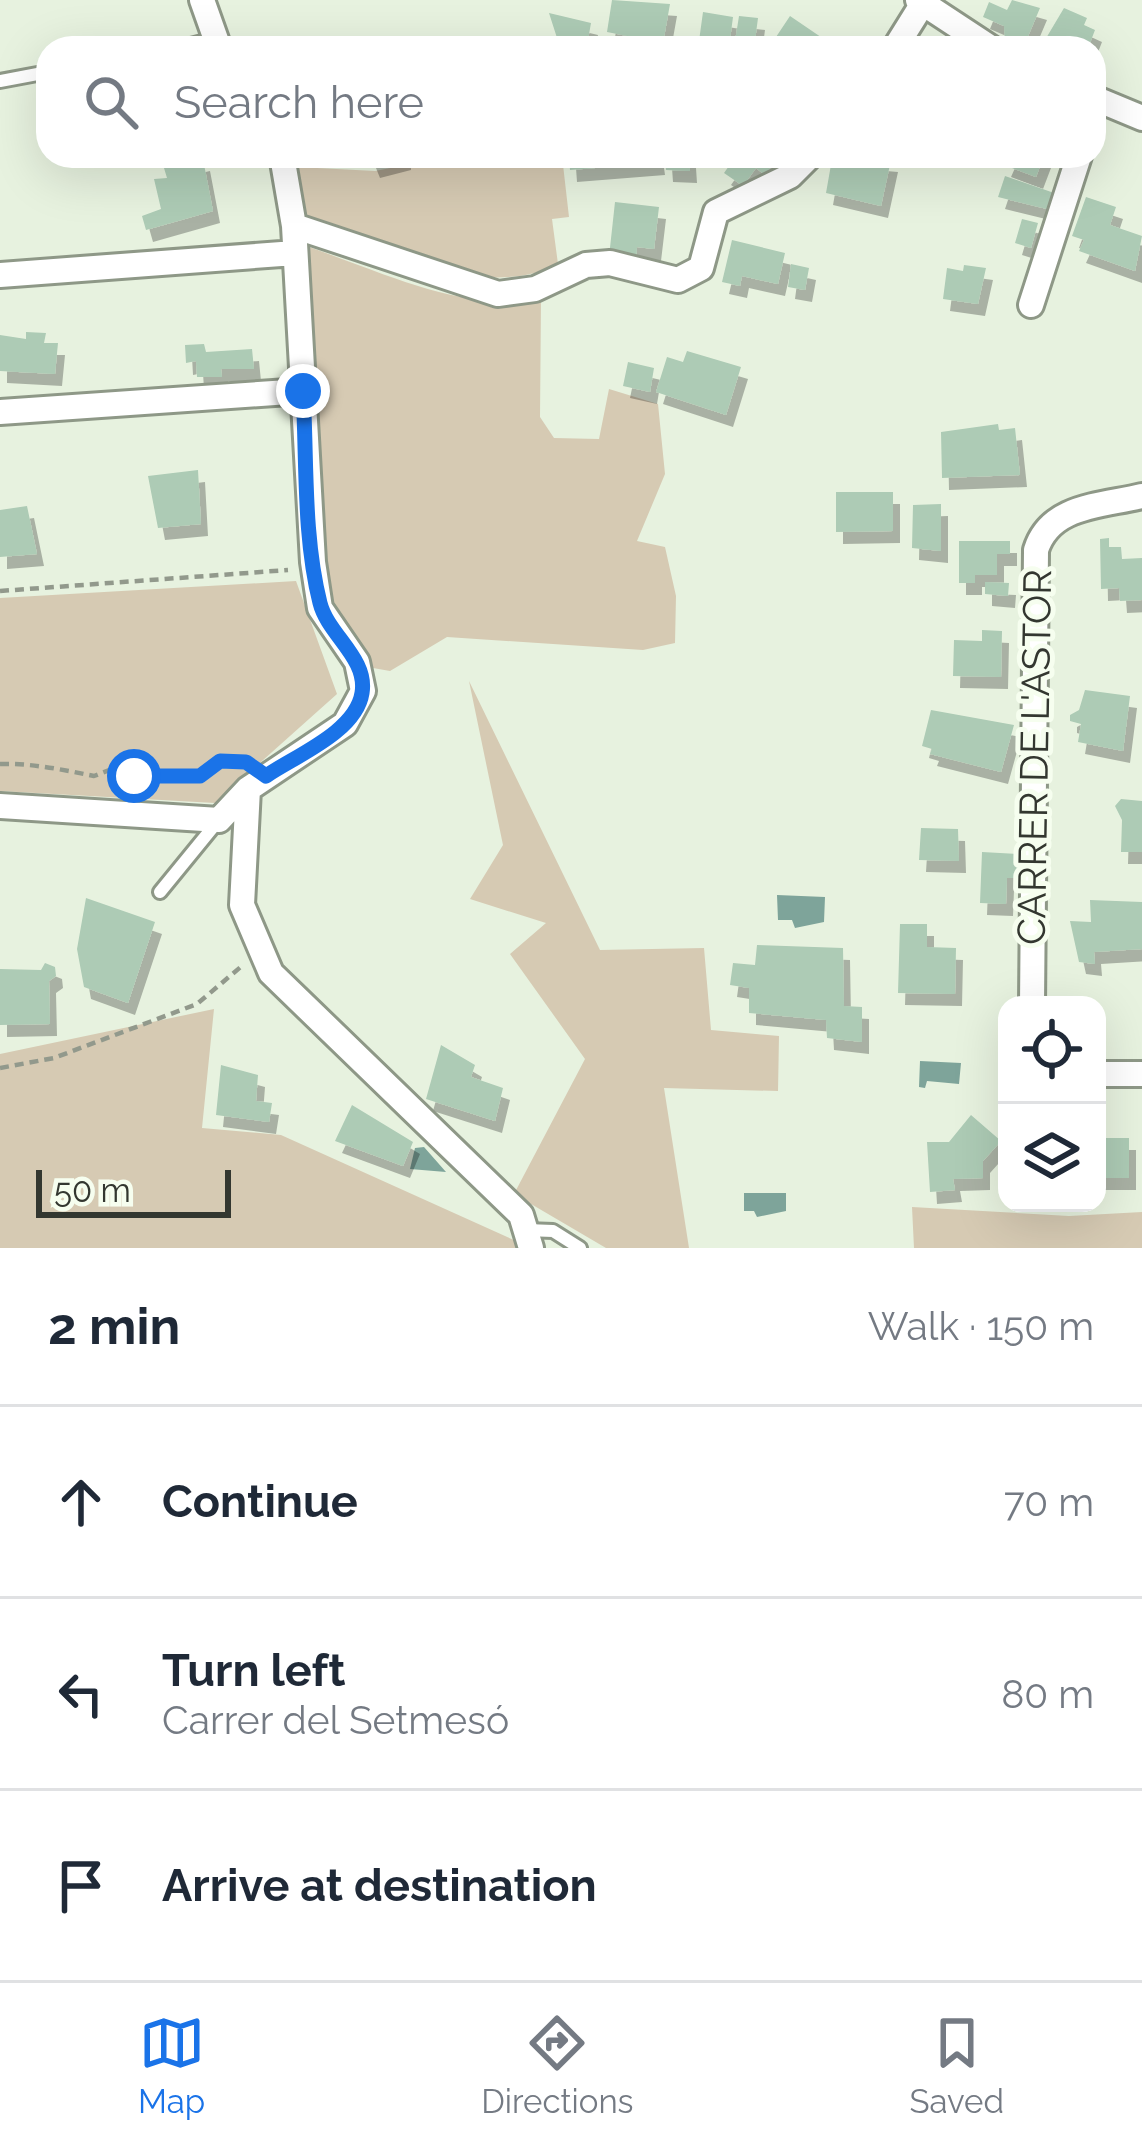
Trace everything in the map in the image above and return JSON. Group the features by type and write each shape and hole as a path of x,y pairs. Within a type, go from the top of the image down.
{"street":[{"path":"202,0 215,36"},
{"path":"902,36 922,0 974,36"},
{"path":"1106,107 1142,118"},
{"path":"0,806 219,820 257,783 345,724 363,691 357,662 320,608 294,226 284,168"},
{"path":"294,226 498,294 535,289 586,265 610,263 678,280 700,268 716,212 798,168"},
{"path":"1031,305 1075,168"},
{"path":"0,275 295,254"},
{"path":"0,412 303,391"},
{"name":"CARRER DE L'ASTOR","path":"1032,996 1036,550 1042,530 1058,516 1142,496"},
{"path":"257,783 242,905 271,973 521,1215 528,1239"},
{"path":"1106,1074 1142,1074"}],"lane":[{"path":"0,81 36,74"},
{"path":"160,892 219,820"},
{"path":"528,1239 553,1231 580,1248"}],"path":[{"path":"0,591 254,574 314,562"},
{"path":"0,764 72,767 94,776 117,767 134,776 165,777 200,776 220,761 246,762 257,783"},
{"path":"0,1068 54,1058 197,1004 262,950"}],"shaded area":[{"path":"298,168 563,168 569,217 552,219 558,264 529,274 497,277 427,267 358,242 301,211"},
{"path":"303,245 452,295 512,302 541,298 540,417 554,438 599,439 609,389 658,404 665,474 637,541 665,547 676,596 675,643 643,650 447,637 390,671 373,668 330,603"},
{"path":"296,581 337,694 215,803 0,791 0,598"},
{"path":"469,681 600,950 704,948 711,1030 779,1036 778,1091 664,1088 689,1248 606,1248 514,1194 585,1059 510,954 546,923 470,899 503,845"},
{"path":"214,1009 202,1128 281,1135 516,1241 518,1248 0,1248 0,1054"},
{"path":"912,1207 1069,1216 1142,1212 1142,1248 914,1248"}],"water":[{"path":"777,895 825,897 824,922 795,928 792,920 778,920"},
{"path":"920,1061 961,1063 959,1084 927,1081 925,1088 919,1087"},
{"path":"424,1147 446,1172 410,1169 415,1148"},
{"path":"744,1193 786,1193 786,1211 757,1217 754,1211 744,1211"}],"building":[{"path":"612,0 670,4 664,36 607,32"},
{"path":"1012,0 1040,8 1028,36 1005,36 1004,26 983,17 989,2 1007,10"},
{"path":"1064,8 1087,18 1084,25 1095,30 1093,36 1047,36"},
{"path":"703,12 733,17 730,36 700,36"},
{"path":"549,13 591,23 589,36 556,36"},
{"path":"739,16 758,18 756,36 736,36"},
{"path":"790,16 819,36 777,36"},
{"path":"164,168 205,168 213,211 146,230 142,216 161,209 154,179 167,178"},
{"path":"728,168 756,168 743,186 724,173"},
{"path":"830,168 889,168 881,206 826,193"},
{"path":"1012,168 1039,168 1036,177"},
{"path":"1005,176 1057,194 1051,210 998,197"},
{"path":"1086,197 1116,207 1110,225 1142,236 1135,271 1079,251 1084,240 1072,236"},
{"path":"615,202 659,207 654,249 637,247 636,260 609,257"},
{"path":"1022,219 1038,223 1031,248 1015,243"},
{"path":"732,240 785,253 778,284 742,276 740,286 722,282"},
{"path":"791,264 809,268 805,290 788,287"},
{"path":"964,265 986,268 978,304 943,299 947,268 963,271"},
{"path":"26,332 46,333 44,343 58,343 55,374 0,371 0,335 26,339"},
{"path":"204,344 206,352 252,349 254,369 221,369 222,377 197,377 196,361 186,363 185,345"},
{"path":"687,351 741,367 726,415 656,392 667,357 683,362"},
{"path":"628,362 654,368 650,392 623,386"},
{"path":"998,424 999,430 1015,428 1020,475 942,478 941,432"},
{"path":"198,470 201,524 158,528 148,476"},
{"path":"836,492 893,492 893,531 836,532"},
{"path":"941,504 941,551 912,548 913,505"},
{"path":"27,506 37,554 0,557 0,510"},
{"path":"1109,538 1109,547 1121,547 1122,559 1142,558 1142,600 1120,601 1119,588 1101,589 1100,539"},
{"path":"959,541 1010,541 1010,554 997,554 997,575 975,575 975,583 959,583"},
{"path":"985,582 1009,583 1008,596 985,594"},
{"path":"982,630 1002,631 1001,677 953,676 954,640 982,641"},
{"path":"1085,690 1130,696 1123,751 1078,742 1081,724 1070,721 1070,715 1079,710"},
{"path":"931,710 1014,725 1001,772 930,754 932,749 922,746"},
{"path":"1121,799 1142,801 1142,852 1121,852 1122,820 1115,806"},
{"path":"921,828 958,829 959,861 919,860"},
{"path":"982,852 1018,854 1017,878 1007,878 1006,904 980,903"},
{"path":"86,898 155,922 128,1003 84,987 77,949"},
{"path":"1090,900 1142,902 1142,949 1094,952 1095,964 1079,962 1070,921 1091,922"},
{"path":"900,924 927,924 927,947 956,948 955,994 898,993"},
{"path":"757,945 843,948 844,1006 862,1007 862,1042 827,1038 826,1020 749,1013 749,988 730,985 733,963 755,965"},
{"path":"45,963 55,967 56,976 49,981 50,1024 0,1025 0,969 41,970"},
{"path":"441,1045 475,1065 471,1077 503,1088 495,1121 426,1099"},
{"path":"221,1065 258,1075 256,1101 272,1103 269,1122 216,1115"},
{"path":"352,1105 413,1142 403,1166 335,1141"},
{"path":"971,1115 998,1138 983,1161 983,1178 953,1179 955,1190 930,1192 927,1142 949,1142"},
{"path":"1106,1138 1129,1138 1129,1178 1106,1178"}],"route":[{"path":"134,776 154,772 165,777 182,772 200,776 220,761 246,762 266,776 345,724 357,708 363,691 357,662 320,608 303,391"}]}
